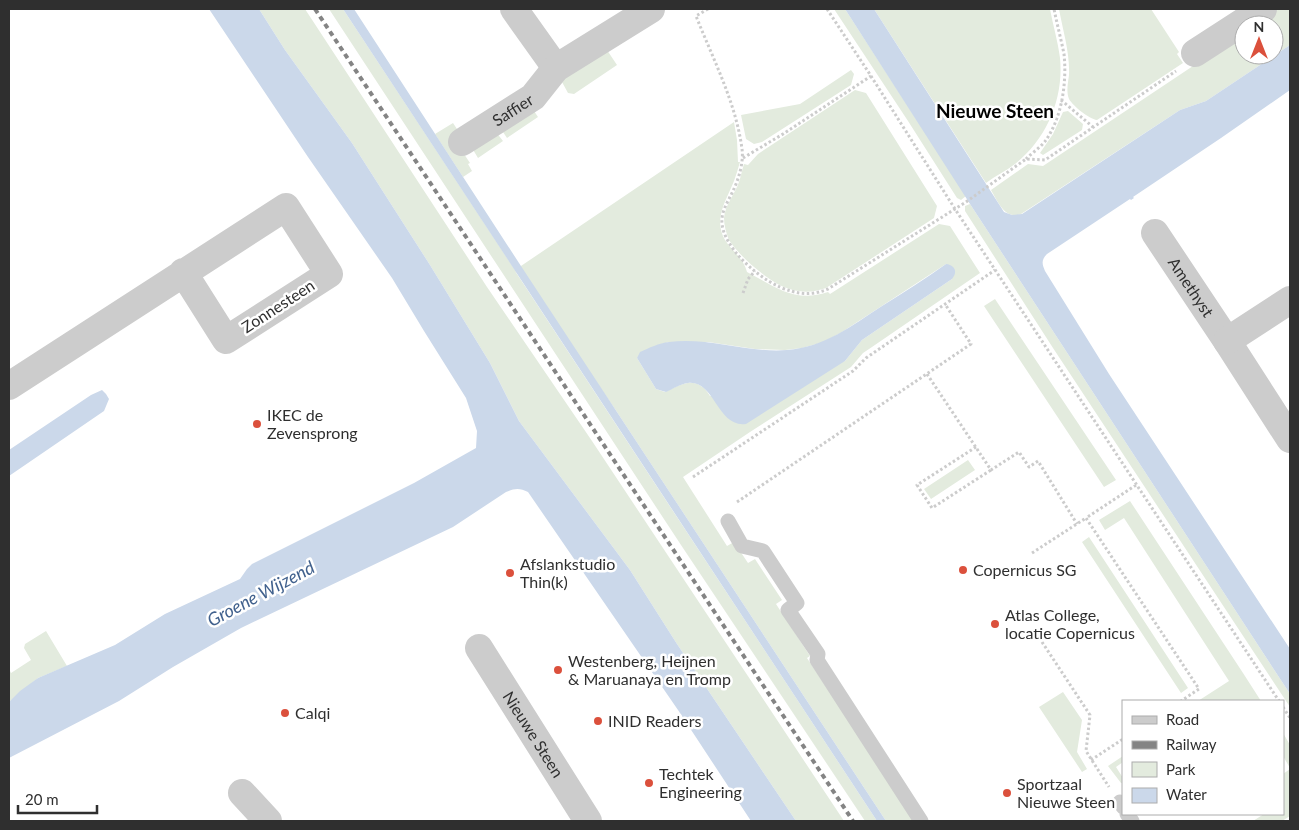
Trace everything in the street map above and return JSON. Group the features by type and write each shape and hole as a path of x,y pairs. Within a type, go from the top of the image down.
{"street":[{"path":"514,9 556,68"},
{"name":"Saffier","path":"462,142 533,97 556,68 651,9"},
{"path":"1195,54 1263,9"},
{"name":"Zonnesteen","path":"9,386 183,272 286,207 329,274 226,340 183,272"},
{"name":"Amethyst","path":"1155,233 1290,439"},
{"path":"1227,341 1290,300"},
{"name":"Nieuwe Steen","path":"480,648 588,821"},
{"path":"242,793 268,821"}],"lane":[{"path":"728,521 742,546 763,551 797,603 788,610 818,654 817,660 921,821"}],"path":[{"path":"708,9 696,16 733,108 739,128 743,158 733,191 724,210 722,224 725,236 734,250 755,271 780,287 790,291 809,294 828,290 966,202 1026,159 1045,141 1055,122 1062,100 1065,81 1064,55 1054,9"},
{"path":"827,9 955,209 1278,700"},
{"path":"1026,159 1045,160 1184,66 1195,54"},
{"path":"743,158 784,134 871,76"},
{"path":"1062,100 1093,127"},
{"path":"693,477 852,371 866,358 995,270"},
{"path":"743,292 748,279 755,271"},
{"path":"728,521 722,512 971,344 946,304"},
{"path":"928,374 991,470"},
{"path":"976,447 917,485 932,508 1019,452 1029,467 1038,461 1077,524"},
{"path":"1032,553 1136,485"},
{"path":"1086,518 1199,689 1182,700"},
{"path":"1042,642 1090,715 1086,751 1122,806"},
{"path":"1091,760 1122,740"}],"green space":[{"path":"259,9 305,9 487,287 592,441 844,821 796,821 677,644 630,570 519,421 490,363 430,265 352,143 285,50"},
{"path":"329,9 343,9 515,270 734,122 738,162 740,162 724,203 720,225 725,240 743,263 747,272 776,288 805,296 828,292 830,294 939,224 950,226 980,273 863,353 851,367 683,477 727,546 734,542 748,563 755,559 782,600 776,604 810,656 807,658 915,821 886,821 615,409 529,284 515,271 877,821 865,821 681,545","holes":["946,264 952,279 862,340 845,361 710,396 702,387 692,383 683,384 665,392 656,389 637,358 668,342 708,342 755,349 785,350 802,348 824,342 842,332"]},
{"path":"834,9 845,9 966,196 961,200 957,198"},
{"path":"874,9 1050,9 1058,46 1061,73 1056,103 1051,117 1036,143 1012,167 986,183"},
{"path":"1059,9 1151,9 1179,52 1177,54 1183,63 1097,120 1094,119 1086,115 1071,102 1068,96 1068,58"},
{"path":"1279,9 1290,9 1290,45 1284,49 1284,15 1270,15"},
{"path":"1234,39 1234,65 1260,65 1206,101 1180,110 1021,214 1015,215 1006,212 991,190 1028,164 1043,166"},
{"path":"607,50 617,65 574,94 568,93 562,82 567,74"},
{"path":"851,70 854,74 851,85 762,142 754,144 746,139 741,115 800,104"},
{"path":"855,90 866,93 937,206 934,218 826,288 805,292 789,289 777,284 746,260 729,240 724,218 726,209 740,180 744,164 748,165 758,154"},
{"path":"532,108 538,117 507,138 501,129"},
{"path":"1068,111 1083,124 1082,130 1043,155 1040,153 1053,134 1063,112"},
{"path":"453,123 459,132 454,139 470,163 468,164 472,171 463,177 435,134"},
{"path":"496,132 503,141 478,158 472,148"},
{"path":"970,204 1290,694 1290,707 965,211 965,206"},
{"path":"995,299 1116,480 1104,487 984,306"},
{"path":"968,460 975,470 931,499 924,489"},
{"path":"1130,501 1260,700 1200,700 1229,681 1124,518 1105,530 1099,520"},
{"path":"1089,537 1188,688 1181,693 1082,542"},
{"path":"46,631 67,666 38,678 9,702 9,669 11,673 31,660 24,648 25,644"},
{"path":"1063,692 1082,720 1077,752 1087,769 1082,772 1039,707"},
{"path":"1284,735 1290,745 1290,768 1284,758"},
{"path":"1122,757 1122,763 1116,767 1122,776 1122,783 1121,783 1108,766"},
{"path":"1290,769 1290,816 1282,821 1253,821 1262,815 1284,815 1284,773"}],"water":[{"name":"Groene Wijzend","path":"209,9 259,9 285,50 352,143 430,265 490,363 519,421 630,570 677,644 796,821 751,821 678,710 528,492 520,489 506,492 453,527 241,628 119,701 9,758 9,702 38,678 115,645 165,614 240,579 252,564 414,483 476,448 477,431 466,398 392,278"},
{"path":"343,9 354,9 886,821 877,821"},
{"path":"845,9 874,9 1004,212 1012,215 1022,214 1180,110 1206,101 1260,65 1284,65 1284,49 1290,45 1290,90 1134,198 1047,254 1044,258 1043,266 1109,374 1290,649 1290,694"},
{"path":"946,264 955,269 952,279 862,340 845,361 746,424 736,423 729,419 711,396 697,384 679,385 666,392 656,389 637,358 640,352 669,342 699,342 772,350 787,350 814,345 848,328"},
{"path":"102,390 109,399 104,411 9,476 9,450 91,395"}],"railway":[{"path":"315,9 853,821"}],"place":[{"name":"IKEC de Zevensprong","path":"257,424"},
{"name":"Copernicus SG","path":"963,570"},
{"name":"Afslankstudio Thin(k)","path":"510,573"},
{"name":"Atlas College, locatie Copernicus","path":"995,624"},
{"name":"Westenberg, Heijnen & Maruanaya en Tromp","path":"558,670"},
{"name":"Calqi","path":"285,713"},
{"name":"INID Readers","path":"598,721"},
{"name":"Techtek Engineering","path":"649,783"},
{"name":"Sportzaal Nieuwe Steen","path":"1007,793"}],"district":[{"name":"Nieuwe Steen","path":"995,111"}]}
